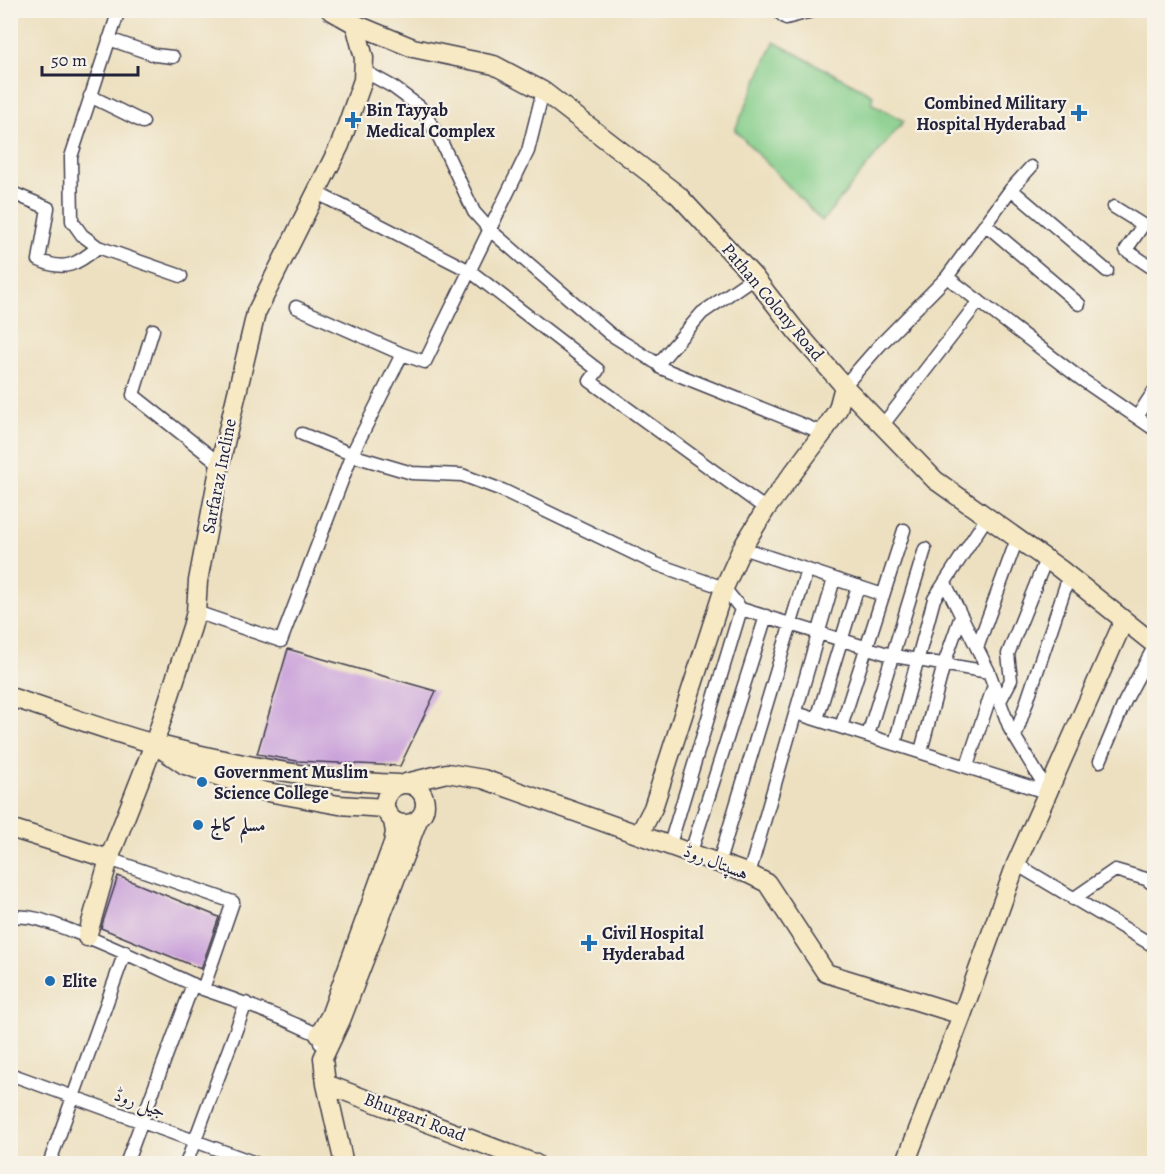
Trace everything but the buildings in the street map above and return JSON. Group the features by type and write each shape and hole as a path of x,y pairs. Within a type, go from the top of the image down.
{"street":[{"path":"118,10 71,157 72,220 82,236 98,247 181,276"},
{"name":"Pathan Colony Road","path":"330,10 355,24 413,48 494,65 543,91 678,195 754,277 796,331 844,386 935,480 1069,576 1155,645"},
{"path":"776,10 786,18 816,10"},
{"name":"Sarfaraz Incline","path":"87,937 109,859 154,744 196,612 198,581 220,464 256,314 340,145 363,80 364,58 355,24"},
{"path":"109,39 156,55 173,57"},
{"path":"364,71 401,92 420,107 438,135 474,212 490,230 610,334 661,368 823,434"},
{"path":"296,307 402,354 426,362 528,151 543,91"},
{"path":"90,96 143,122"},
{"path":"640,833 653,808 724,588 742,548 766,509 823,434 838,409 844,386 879,346 947,277 1011,189 1031,167"},
{"path":"1011,189 1107,271"},
{"path":"10,192 48,208 39,260 65,267 83,260 98,247"},
{"path":"317,193 470,272 598,370 590,381 766,509"},
{"path":"1114,207 1143,225 1126,250 1155,269"},
{"path":"985,224 1079,304"},
{"path":"658,364 702,313 754,277"},
{"path":"947,277 1081,379 1155,429"},
{"path":"882,426 979,301"},
{"path":"153,330 133,395 220,464"},
{"path":"196,612 281,641 352,454 402,354"},
{"path":"1137,417 1155,391"},
{"path":"302,434 352,454 412,472 462,475 502,490 656,564 724,588 741,609 892,655 989,672"},
{"path":"895,743 934,599 987,517"},
{"path":"841,727 904,530"},
{"path":"977,648 1017,539"},
{"path":"742,548 883,595"},
{"path":"868,735 925,549"},
{"path":"1000,701 1011,681 1008,654 1046,559"},
{"path":"718,862 807,570"},
{"path":"1015,737 1069,576"},
{"path":"749,874 834,579"},
{"path":"945,583 989,672 1015,737 1049,793"},
{"path":"817,719 858,586"},
{"path":"670,844 741,609"},
{"path":"691,852 766,616"},
{"path":"921,751 944,664 961,616"},
{"path":"905,1164 1016,864 1124,620"},
{"path":"1100,761 1125,701 1155,645"},
{"path":"967,766 994,685"},
{"path":"10,697 154,744 185,765 262,791 389,815 406,825 418,820"},
{"path":"796,713 1049,793"},
{"name":"ہسپتال روڈ","path":"154,744 279,770 375,783 403,784 447,773 483,779 640,833 749,874 767,883 825,973 962,1015"},
{"path":"323,1058 341,1020 418,820 424,811 425,800 442,780 448,776 462,775"},
{"path":"344,1164 318,1035 330,1016 393,843 395,832 386,796 394,787 403,784 416,787 425,800"},
{"path":"10,828 109,859 233,903 141,1122 126,1164"},
{"path":"1016,864 1155,946"},
{"path":"1073,899 1115,870 1146,879 1155,885"},
{"path":"10,917 31,916 87,937 125,952 198,987 246,1003 318,1035"},
{"path":"49,1164 125,952"},
{"path":"186,1164 246,1003"},
{"name":"جیل روڈ","path":"10,1074 194,1141 226,1158 255,1163"},
{"name":"Bhurgari Road","path":"326,1083 536,1164"}],"green space":[{"path":"774,42 873,95 871,103 904,121 822,221 735,130"}],"place":[{"name":"Combined Military Hospital Hyderabad","path":"1079,113"},
{"name":"Bin Tayyab Medical Complex","path":"353,120"},
{"name":"Government Muslim Science College","path":"202,782"},
{"name":"مسلم کالج","path":"198,825"},
{"name":"Civil Hospital Hyderabad","path":"589,943"},
{"name":"Elite","path":"50,981"}]}
